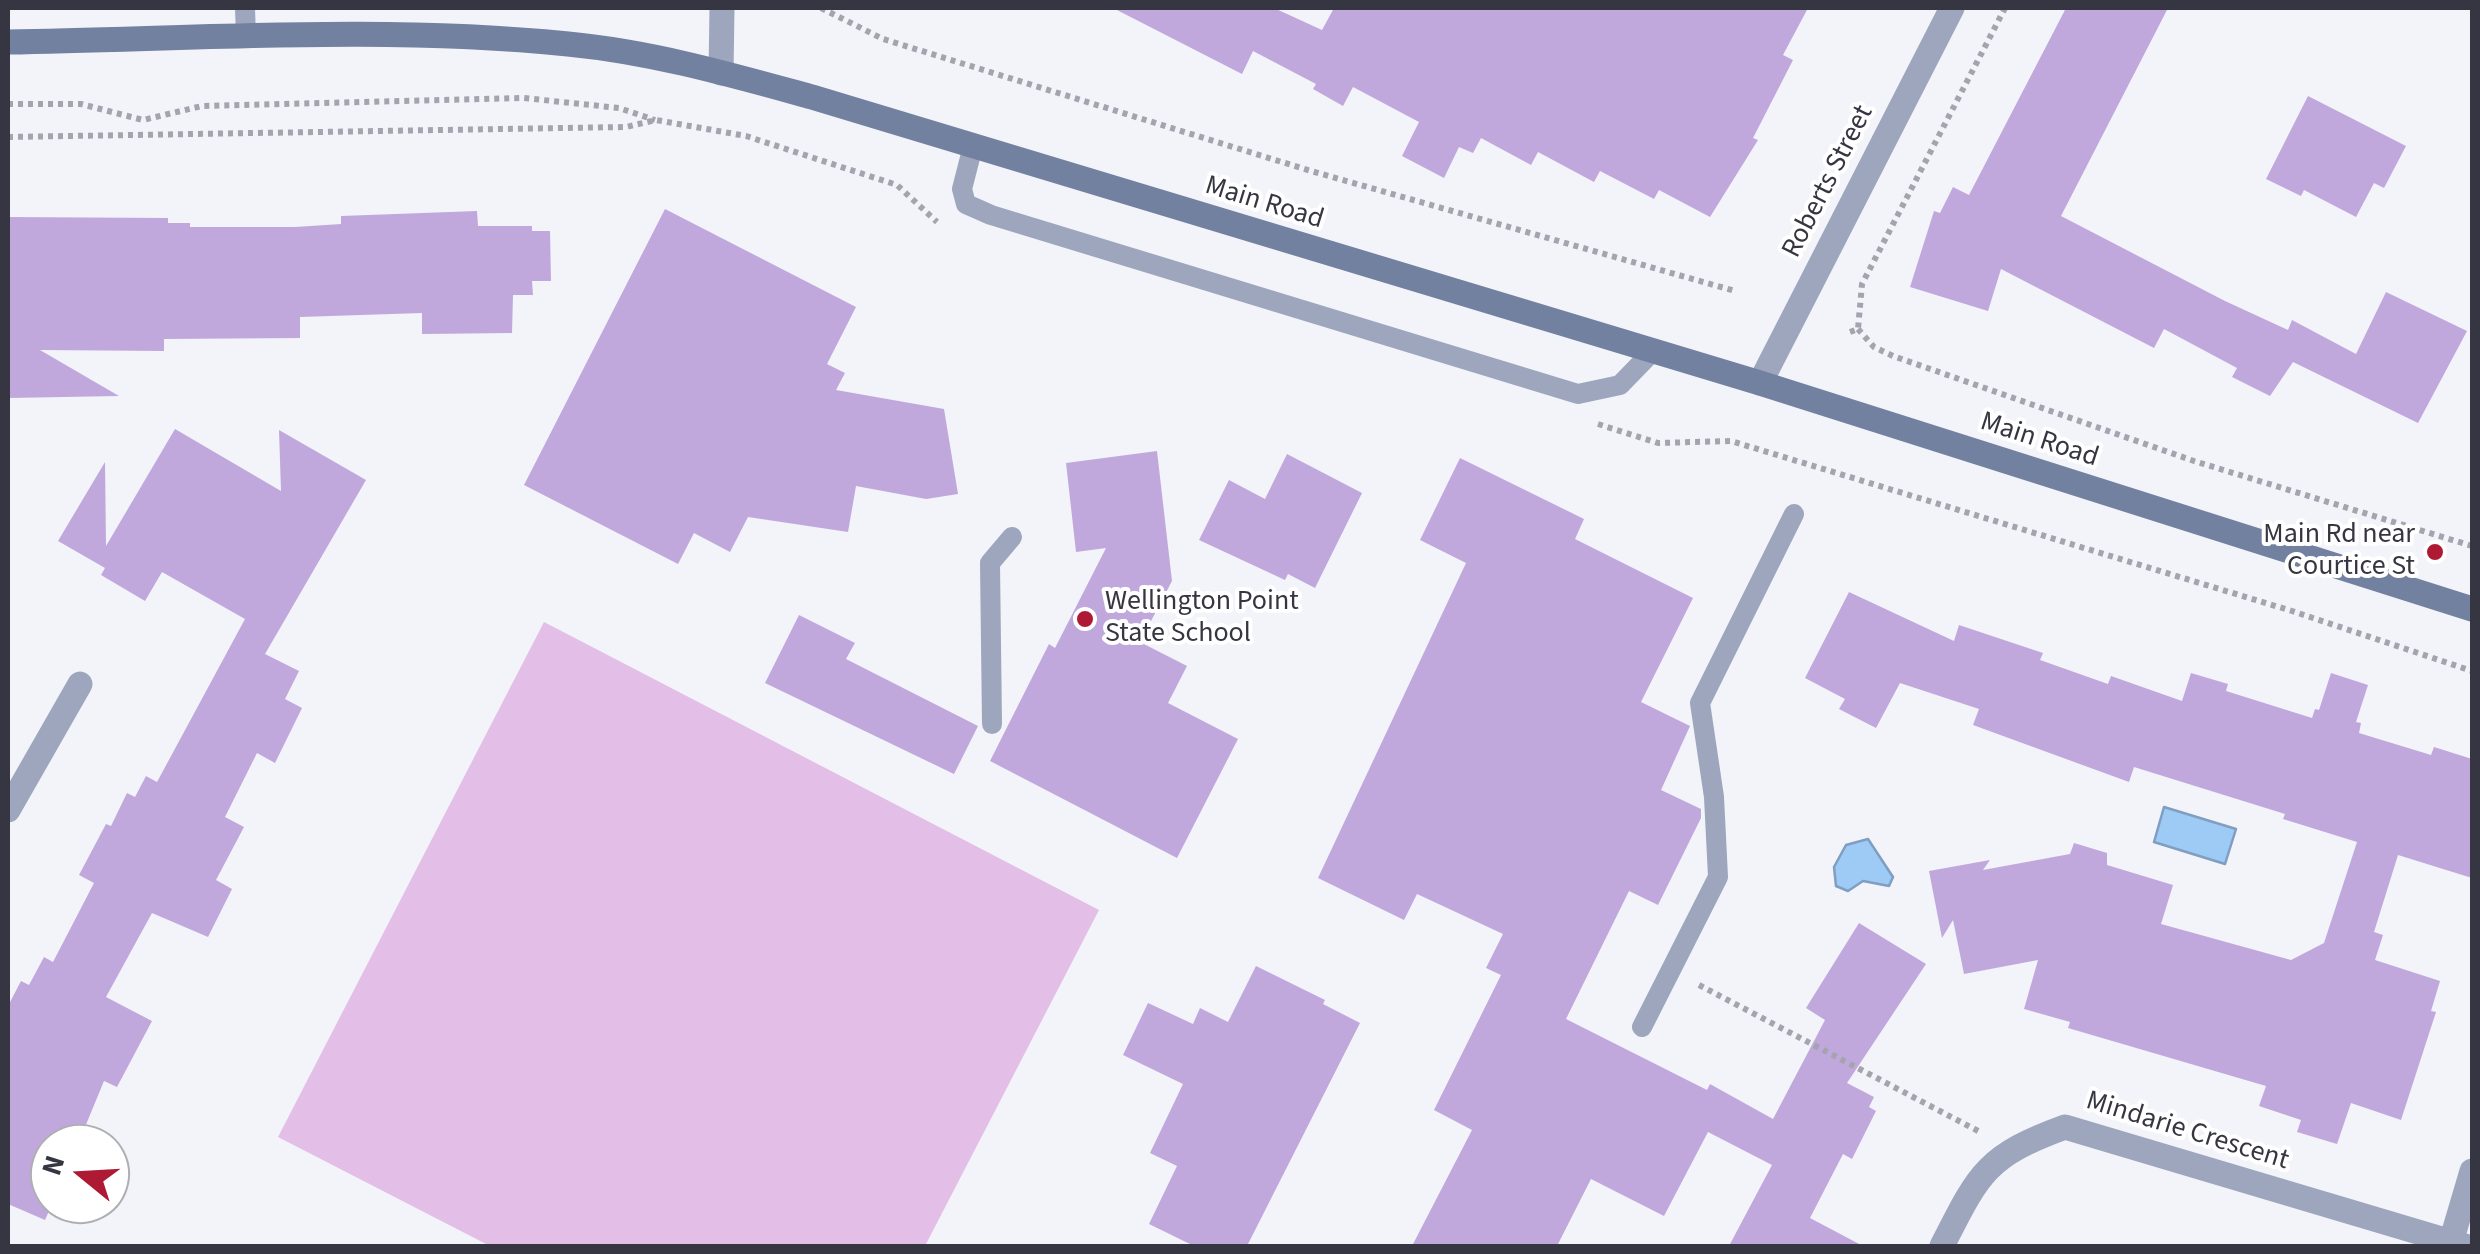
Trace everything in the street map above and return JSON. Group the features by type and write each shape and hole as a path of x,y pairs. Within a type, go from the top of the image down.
{"main road":[{"name":"Main Road","path":"8,42 433,36 568,44 654,56 973,146 1760,383 2472,610"}],"street":[{"path":"721,72 722,8"},
{"name":"Roberts Street","path":"1760,383 1952,8"},
{"path":"8,810 80,684"},
{"name":"Mindarie Crescent","path":"1942,1246 1971,1188 2010,1147 2065,1126 2458,1244"},
{"path":"2458,1244 2472,1171"}],"lane":[{"path":"245,8 246,38"},
{"path":"973,146 962,188 966,204 992,216 1578,394 1620,385 1652,352"},
{"path":"1642,1027 1718,878 1714,797 1700,702 1794,514"},
{"path":"992,724 990,563 1012,537"}],"path":[{"path":"822,8 883,39 1311,172 1735,292"},
{"path":"2005,8 1862,284 1854,330 1874,348 2194,461 2472,546"},
{"path":"8,104 81,104 143,120 202,106 524,98 619,108 656,120"},
{"path":"1671,970 2010,1147"}],"shaded area":[{"path":"544,622 1099,910 925,1246 490,1246 278,1137"}],"water":[{"path":"2164,807 2236,829 2225,864 2154,842"},
{"path":"1868,839 1893,877 1889,886 1863,881 1848,891 1836,886 1834,867 1846,845"}],"building":[{"path":"1113,8 1274,8 1322,30 1334,8 1808,8 1783,55 1793,60 1753,138 1758,140 1710,217 1659,190 1654,199 1600,171 1594,182 1538,152 1531,165 1481,138 1473,153 1459,147 1444,178 1402,156 1419,122 1353,87 1343,106 1313,89 1316,84 1253,51 1242,74"},
{"path":"2066,8 2168,8 2061,216 2225,301 2288,330 2292,320 2356,354 2386,292 2467,331 2418,423 2293,362 2270,396 2232,377 2237,368 2164,329 2154,348 2001,269 1988,311 1910,287 1934,211 1940,213 1953,187 1969,195"},
{"path":"2308,96 2406,146 2384,188 2374,183 2356,217 2304,190 2301,196 2266,179"},
{"path":"665,209 856,307 827,364 845,373 836,390 944,409 958,494 926,499 856,486 848,532 748,517 730,552 694,533 678,564 524,485"},
{"path":"477,211 478,226 532,226 532,231 550,231 551,281 532,281 533,295 513,295 512,333 422,334 422,313 300,317 300,338 164,339 164,351 40,350 119,396 8,398 8,217 168,218 168,223 190,223 190,227 295,227 341,224 341,216"},
{"path":"175,429 281,491 279,430 366,480 265,654 299,671 285,699 302,708 275,763 257,753 225,817 244,827 216,880 232,889 208,937 152,913 106,997 152,1021 117,1087 104,1081 86,1124 30,1124 30,1214 8,1204 8,1006 21,981 29,985 44,957 53,962 94,883 79,875 106,824 111,826 127,793 135,797 146,776 157,782 245,619 162,572 145,601 101,575 105,568 58,541 105,462 106,546"},
{"path":"1157,451 1172,581 1140,642 1187,666 1168,703 1238,739 1177,858 990,761 1049,644 1055,648 1106,548 1076,552 1066,463"},
{"path":"1287,454 1362,493 1315,588 1288,574 1285,580 1199,540 1229,480 1265,499"},
{"path":"1460,458 1584,519 1575,539 1693,598 1641,702 1690,726 1661,790 1701,809 1701,818 1658,905 1629,891 1566,1019 1707,1090 1710,1084 1773,1119 1825,1020 1806,1008 1859,923 1926,964 1847,1083 1874,1097 1869,1107 1876,1111 1852,1159 1843,1154 1810,1218 1863,1246 1729,1246 1772,1165 1708,1132 1664,1216 1591,1179 1557,1246 1412,1246 1472,1130 1434,1110 1501,975 1486,968 1503,934 1417,894 1404,920 1318,878 1466,563 1420,540"},
{"path":"1849,592 1954,641 1959,625 2043,653 2040,660 2108,684 2111,676 2182,701 2191,673 2228,684 2226,691 2312,718 2315,709 2319,710 2331,673 2368,685 2356,722 2361,723 2359,733 2431,755 2434,747 2472,759 2472,878 2398,855 2374,932 2383,935 2375,960 2440,981 2431,1011 2436,1012 2401,1120 2351,1103 2337,1144 2297,1132 2301,1120 2259,1106 2266,1086 2068,1028 2070,1022 2024,1009 2038,960 1964,974 1953,920 1942,938 1929,871 1990,860 1983,870 2070,854 2074,843 2107,853 2107,865 2173,885 2161,924 2291,960 2324,943 2357,842 2283,819 2285,814 2134,767 2129,782 1973,725 1979,709 1900,683 1876,728 1839,709 1845,699 1805,678"},
{"path":"799,615 855,643 846,659 978,726 954,774 765,683"},
{"path":"1256,966 1325,1000 1323,1004 1360,1023 1247,1246 1194,1246 1149,1224 1177,1166 1150,1153 1183,1084 1123,1055 1148,1003 1193,1024 1200,1008 1228,1022"}],"place":[{"name":"Main Rd near Courtice St","path":"2435,552"},
{"name":"Wellington Point State School","path":"1085,619"}]}
